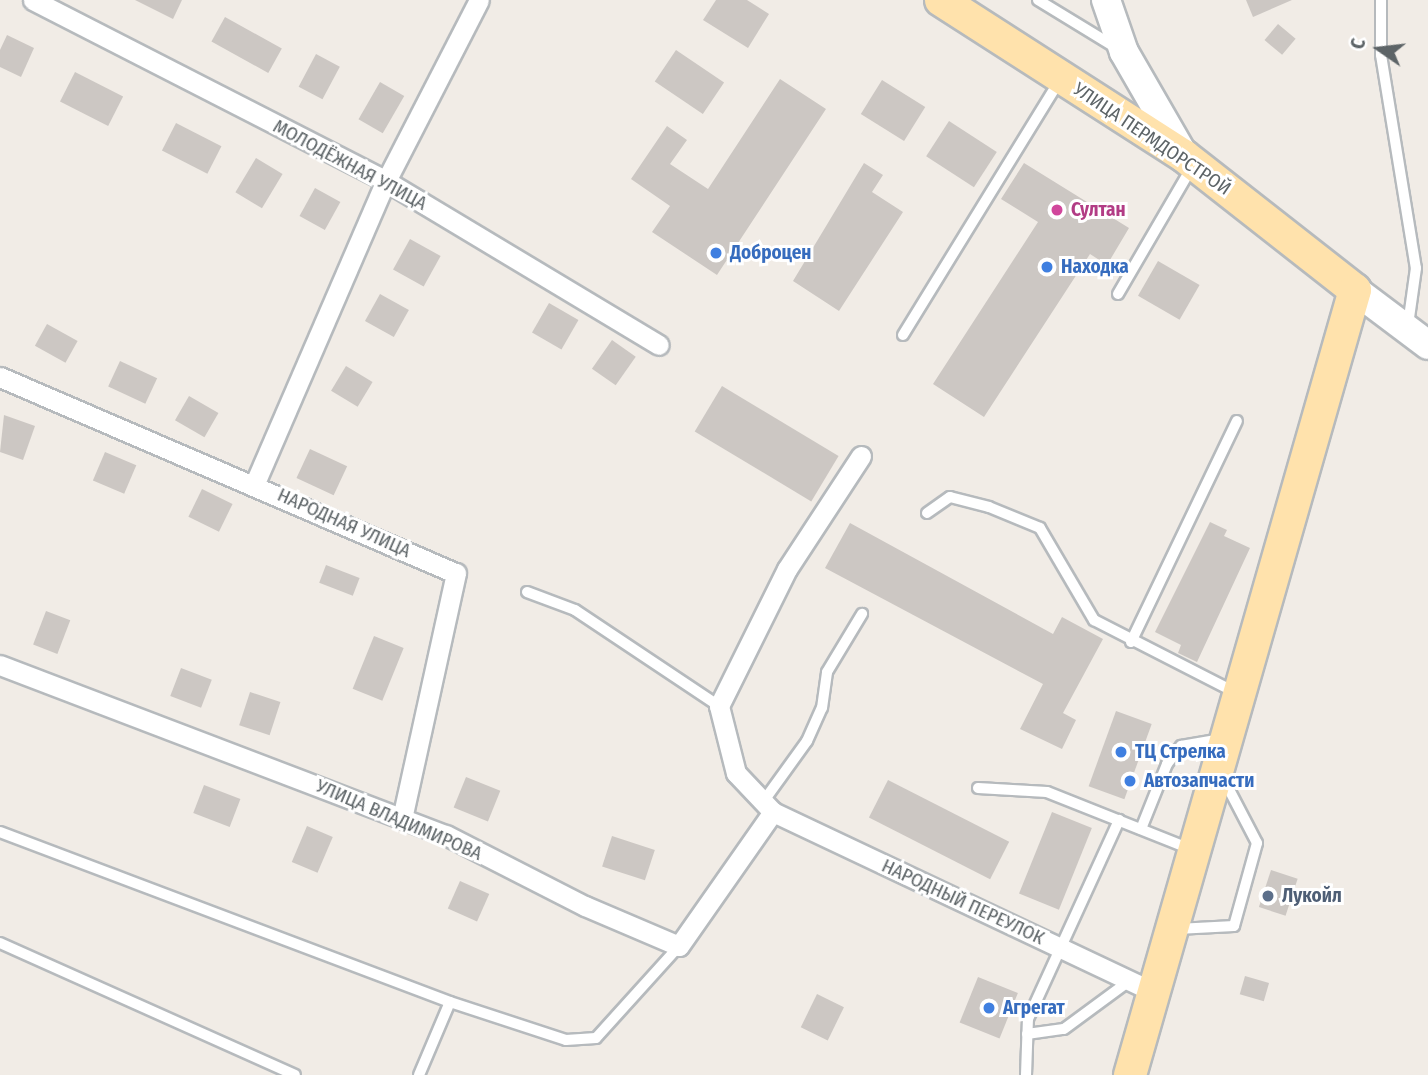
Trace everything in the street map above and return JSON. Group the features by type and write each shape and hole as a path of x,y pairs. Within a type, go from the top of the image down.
{"main road":[{"name":"УЛИЦА ПЕРМДОРСТРОЙ","path":"941,0 1189,160 1355,290"},
{"path":"1130,1075 1141,987 1173,929 1355,290"}],"street":[{"name":"МОЛОДЁЖНАЯ УЛИЦА","path":"33,0 386,181 659,345"},
{"path":"255,483 386,181 479,0"},
{"path":"1106,0 1124,52 1189,160"},
{"path":"1355,290 1418,338"},
{"name":"НАРОДНАЯ УЛИЦА","path":"0,377 255,483 456,573 401,818"},
{"path":"679,946 768,807 736,773 719,706 787,569 861,456"},
{"name":"УЛИЦА ВЛАДИМИРОВА","path":"0,665 401,818 679,946"},
{"name":"НАРОДНЫЙ ПЕРЕУЛОК","path":"768,807 1141,987"}],"lane":[{"path":"1038,0 1124,52"},
{"path":"1381,0 1381,55 1416,268 1418,338"},
{"path":"902,335 1061,77"},
{"path":"1118,293 1189,160"},
{"path":"1131,642 1237,421"},
{"path":"927,513 950,497 989,507 1040,528 1094,620 1131,642 1239,694"},
{"path":"527,592 575,610 719,706"},
{"path":"768,807 807,741 822,708 827,672 862,614"},
{"path":"1141,829 1167,764 1181,746 1226,738"},
{"path":"1173,929 1234,926 1257,843 1218,769"},
{"path":"978,788 1047,792 1195,851"},
{"path":"1026,1075 1028,1018 1119,820"},
{"path":"0,832 450,1002 566,1040 596,1038 679,946"},
{"path":"0,943 295,1075"},
{"path":"1027,1034 1064,1029 1141,987"},
{"path":"419,1075 450,1002"}],"building":[{"path":"135,0 182,0 173,19"},
{"path":"716,0 747,0 769,14 748,48 703,20"},
{"path":"1246,0 1292,0 1253,17"},
{"path":"225,17 282,49 268,73 211,41"},
{"path":"1278,24 1296,39 1282,55 1265,40"},
{"path":"7,35 34,48 21,77 0,67 0,50"},
{"path":"676,50 724,82 703,114 655,82"},
{"path":"316,54 340,67 322,99 299,87"},
{"path":"75,72 123,97 108,126 60,101"},
{"path":"780,79 826,109 717,275 652,232 670,206 631,179 667,126 687,140 670,164 708,189"},
{"path":"882,80 925,107 904,141 861,114"},
{"path":"380,82 404,96 383,133 358,119"},
{"path":"949,121 997,152 974,187 926,156"},
{"path":"176,123 221,146 207,174 162,151"},
{"path":"256,158 283,174 262,208 235,192"},
{"path":"864,163 883,175 872,192 903,212 839,311 793,281"},
{"path":"1024,163 1129,228 1107,265 1090,254 984,417 933,384 1038,222 1001,199"},
{"path":"315,188 340,202 325,230 299,216"},
{"path":"410,239 441,256 424,287 393,270"},
{"path":"1158,261 1200,285 1180,320 1138,296"},
{"path":"380,294 409,310 394,337 365,321"},
{"path":"549,303 578,320 561,349 532,332"},
{"path":"47,324 78,341 65,363 35,346"},
{"path":"612,340 636,357 616,385 592,369"},
{"path":"120,361 157,378 145,404 108,386"},
{"path":"346,366 373,382 358,407 331,391"},
{"path":"722,386 839,456 811,501 695,431"},
{"path":"189,396 218,413 204,437 175,420"},
{"path":"4,415 35,426 23,460 0,452"},
{"path":"310,449 347,466 334,495 296,478"},
{"path":"105,452 136,465 124,494 93,481"},
{"path":"202,489 233,504 219,532 188,517"},
{"path":"1210,522 1227,530 1224,536 1250,548 1197,662 1178,653 1181,645 1155,632"},
{"path":"850,523 1053,634 1062,617 1103,639 1063,713 1076,720 1062,749 1020,729 1043,684 825,568"},
{"path":"326,565 360,578 353,596 319,583"},
{"path":"46,611 70,620 57,654 33,645"},
{"path":"374,636 404,648 382,701 353,689"},
{"path":"181,668 212,680 201,708 170,696"},
{"path":"250,692 280,702 270,735 239,725"},
{"name":"ТЦ Стрелка","path":"1116,711 1152,724 1124,799 1089,786"},
{"path":"466,777 500,791 488,821 454,808"},
{"path":"888,780 1009,842 990,879 869,817"},
{"path":"204,785 240,799 230,827 193,813"},
{"path":"1052,812 1092,828 1059,910 1019,894"},
{"path":"307,826 333,837 318,873 292,862"},
{"path":"612,836 655,850 645,880 602,866"},
{"path":"1271,870 1298,879 1286,916 1259,907"},
{"path":"460,881 489,894 477,921 448,908"},
{"path":"1245,976 1269,983 1264,1001 1240,994"},
{"name":"Агрегат","path":"978,977 1018,993 1000,1039 960,1022"},
{"path":"817,994 844,1007 828,1040 801,1027"}],"place":[{"name":"Султан","path":"1057,210"},
{"name":"Доброцен","path":"716,253"},
{"name":"Находка","path":"1047,267"},
{"name":"ТЦ Стрелка","path":"1121,752"},
{"name":"Автозапчасти","path":"1130,781"},
{"name":"Лукойл","path":"1268,896"},
{"name":"Агрегат","path":"989,1008"}]}
